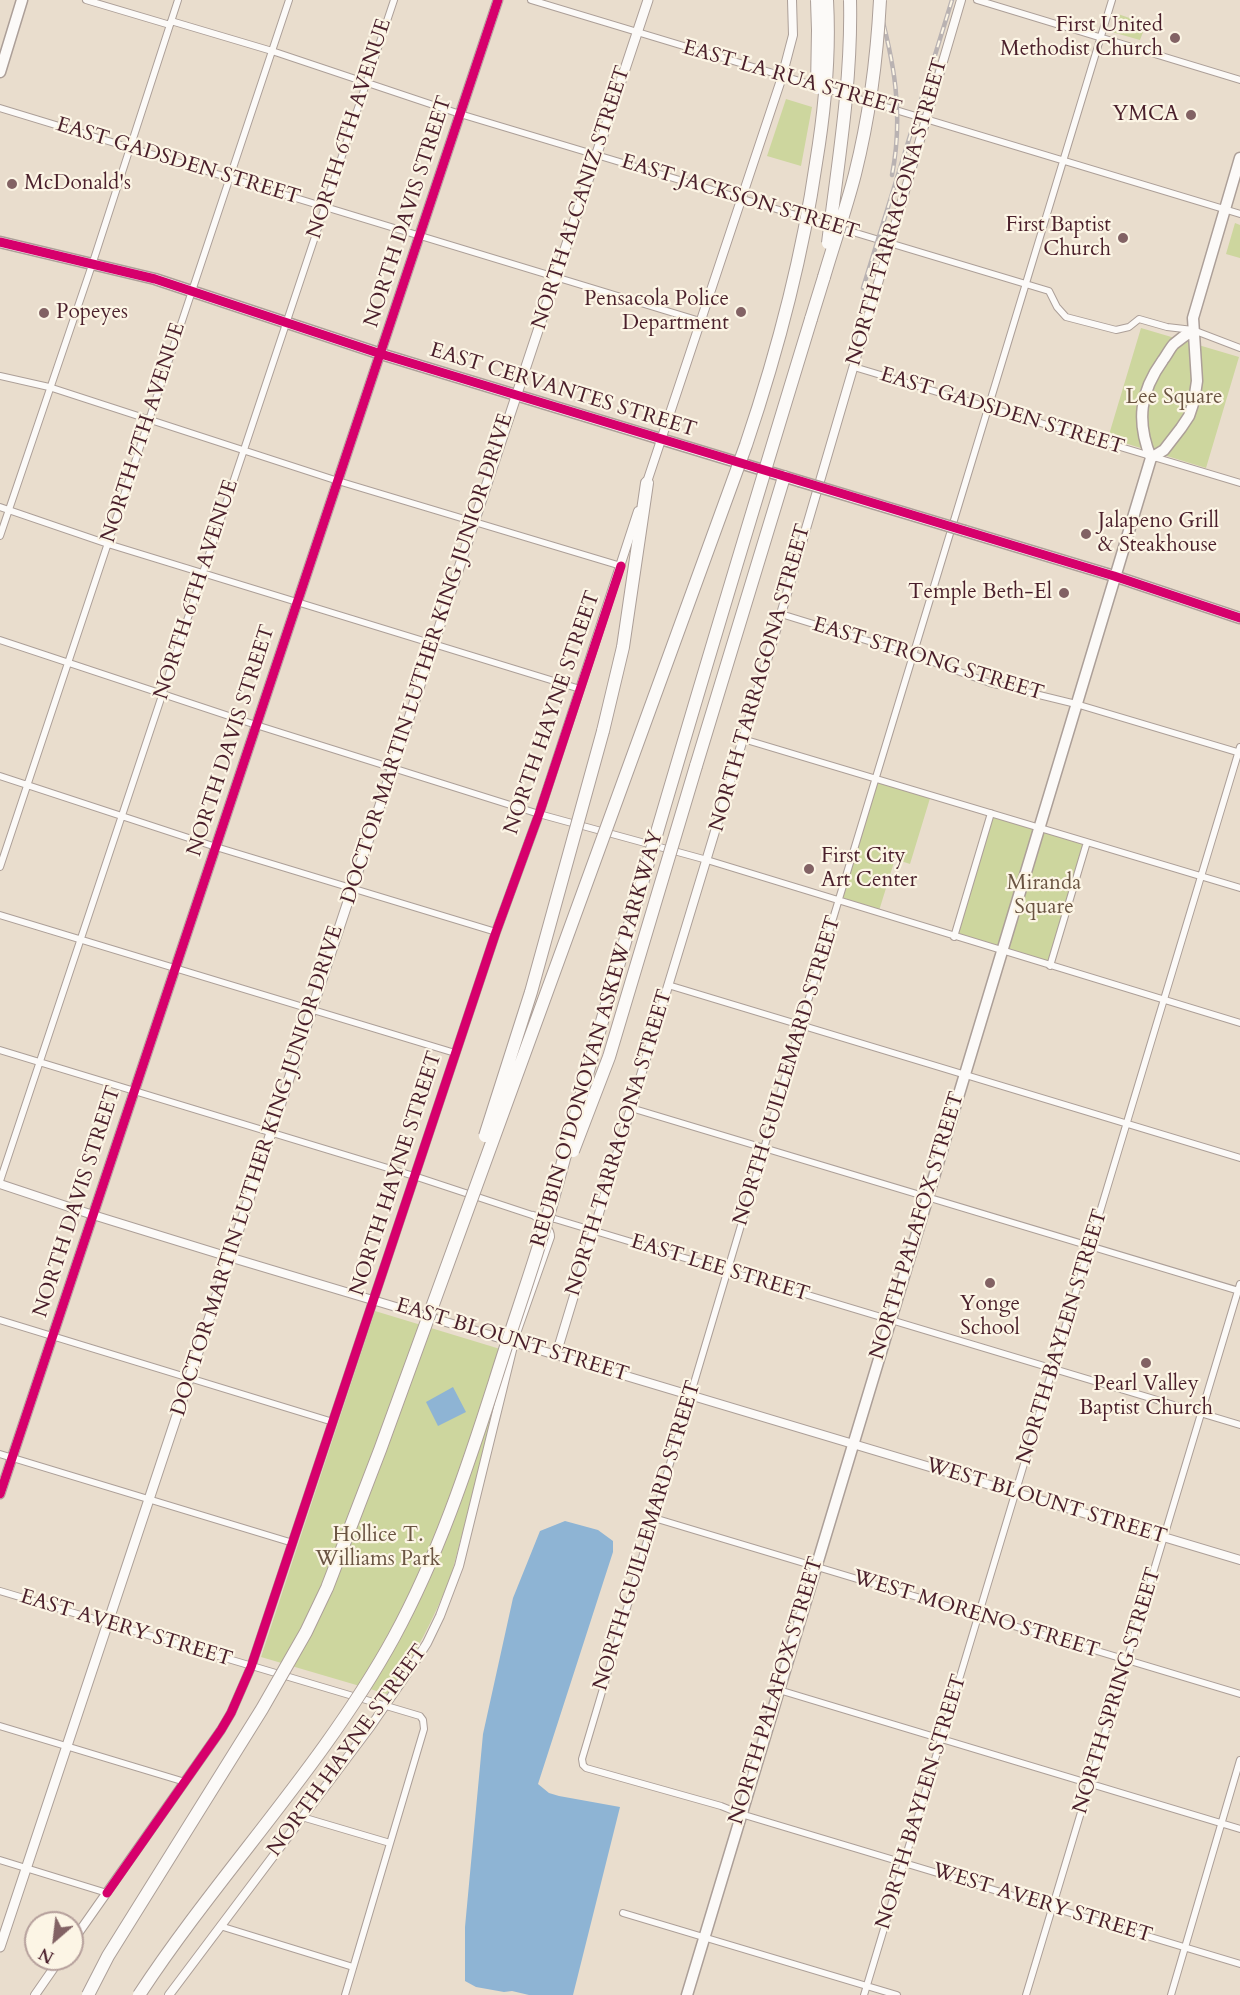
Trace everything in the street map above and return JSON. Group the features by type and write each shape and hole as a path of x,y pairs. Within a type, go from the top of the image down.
{"highway":[{"path":"817,0 819,147"},
{"path":"88,1995 108,1956 262,1709 306,1632 327,1588 380,1450 759,407 793,288 819,147 827,57 827,0"},
{"name":"REUBIN O'DONOVAN ASKEW PARKWAY","path":"139,1995 204,1903 349,1710 393,1638 427,1570 464,1476 547,1220 679,759 824,277 838,174 849,53 850,0"},
{"path":"824,277 860,151 878,35 880,0"},
{"path":"547,1220 609,1057 784,477"},
{"path":"449,1258 468,1186 525,1011 603,731 623,647 647,483"}],"main road":[{"path":"0,72 22,0"},
{"name":"NORTH DAVIS STREET","path":"0,1494 498,0"},
{"name":"NORTH ALCANIZ STREET","path":"516,395 648,0"},
{"path":"1193,330 1174,344 1152,375 1145,391 1142,408 1144,441 1151,458 1164,450 1181,428 1189,416 1194,401 1197,381 1193,318 1240,158"},
{"name":"EAST CERVANTES STREET","path":"0,242 155,279 381,354 1114,576 1240,618"},
{"name":"DOCTOR MARTIN LUTHER KING JUNIOR DRIVE","path":"0,1947 516,395"},
{"name":"NORTH PALAFOX STREET","path":"687,1995 1151,458"}],"street":[{"name":"EAST JACKSON STREET","path":"86,0 272,51 460,114 1049,291 1057,307 1066,317 1116,330 1129,327 1139,319 1167,327 1193,330 1240,348"},
{"path":"0,536 92,265 178,0"},
{"name":"NORTH 7TH AVENUE","path":"0,867 289,0"},
{"name":"NORTH 6TH AVENUE","path":"0,1183 394,0"},
{"name":"EAST LA RUA STREET","path":"531,0 1240,214"},
{"name":"NORTH HAYNE STREET","path":"84,1925 231,1713 251,1667 455,1053 539,814 660,440 782,77 793,35 792,0"},
{"name":"NORTH TARRAGONA STREET","path":"556,1355 781,614 961,0"},
{"path":"977,0 1240,80"},
{"name":"NORTH GUILLEMARD STREET","path":"741,1814 671,1791 586,1768 582,1760 801,1025 1112,0"},
{"name":"EAST GADSDEN STREET","path":"0,108 700,321"},
{"name":"EAST GADSDEN STREET","path":"854,367 1240,483"},
{"path":"0,376 50,387 338,480 621,566"},
{"path":"0,507 108,544 580,689"},
{"name":"EAST STRONG STREET","path":"781,614 914,655 990,683 1076,704 1239,751"},
{"path":"0,640 256,725 539,814 707,860 1240,1023"},
{"path":"743,739 1240,888"},
{"name":"NORTH BAYLEN STREET","path":"864,1995 1239,751"},
{"path":"0,776 122,817 496,932"},
{"path":"954,936 991,813"},
{"path":"1050,966 1087,842"},
{"path":"0,915 455,1053"},
{"path":"668,985 1240,1158"},
{"name":"EAST LEE STREET","path":"0,1050 414,1176 532,1215 555,1219 1240,1425"},
{"path":"631,1107 1239,1289"},
{"name":"EAST BLOUNT STREET","path":"0,1183 93,1215 229,1257 852,1444"},
{"name":"NORTH HAYNE STREET","path":"169,1995 386,1705 427,1643 459,1566 514,1342 551,1237 547,1226 532,1215"},
{"name":"NORTH SPRING STREET","path":"1026,1995 1239,1289"},
{"path":"0,1320 333,1422"},
{"name":"WEST BLOUNT STREET","path":"852,1444 1240,1560"},
{"path":"0,1455 292,1543"},
{"name":"WEST MORENO STREET","path":"654,1518 1240,1694"},
{"name":"EAST AVERY STREET","path":"0,1591 251,1667 417,1714 423,1720 424,1729 390,1843"},
{"path":"778,1690 1240,1829"},
{"path":"0,1726 184,1782"},
{"path":"1171,1995 1183,1947 1240,1760"},
{"name":"WEST AVERY STREET","path":"741,1814 1240,1964"},
{"path":"302,1817 390,1843 345,1995"},
{"path":"0,1860 106,1893"},
{"path":"623,1913 897,1995"},
{"path":"220,1926 353,1967"},
{"path":"35,1995 52,1971"}],"green space":[{"path":"1118,14 1141,22 1145,27 1140,40 1112,32"},
{"path":"786,99 812,107 801,166 767,156"},
{"path":"1235,223 1240,225 1240,258 1226,254"},
{"name":"Lee Square","path":"1141,328 1239,357 1206,468 1108,438"},
{"path":"876,779 931,795 910,864 895,859 878,914 839,902"},
{"name":"Miranda Square","path":"991,813 1087,842 1050,966 954,937"},
{"name":"Hollice T. Williams Park","path":"375,1311 510,1352 451,1576 423,1637 387,1694 261,1657"}],"water":[{"path":"453,1387 466,1412 438,1426 426,1402"},
{"path":"565,1521 598,1530 613,1541 613,1552 538,1784 549,1793 559,1796 620,1807 573,1995 529,1995 476,1987 465,1981 465,1927 483,1734 513,1598 540,1531"}],"railway":[{"path":"877,0 892,65 897,108 892,175"},
{"path":"863,288 952,0"}],"cycle path":[{"path":"0,1494 498,0"},
{"path":"0,242 155,279 381,354 1114,576 1240,618"},
{"path":"107,1893 221,1730 251,1667 496,932 539,814 621,566"}],"place":[{"name":"First United Methodist Church","path":"1175,38"},
{"name":"YMCA","path":"1191,115"},
{"name":"McDonald's","path":"12,184"},
{"name":"First Baptist Church","path":"1123,238"},
{"name":"Pensacola Police Department","path":"741,312"},
{"name":"Popeyes","path":"44,313"},
{"name":"Jalapeno Grill & Steakhouse","path":"1086,534"},
{"name":"Temple Beth-El","path":"1064,593"},
{"name":"First City Art Center","path":"809,869"},
{"name":"Yonge School","path":"990,1283"},
{"name":"Pearl Valley Baptist Church","path":"1146,1363"}]}
